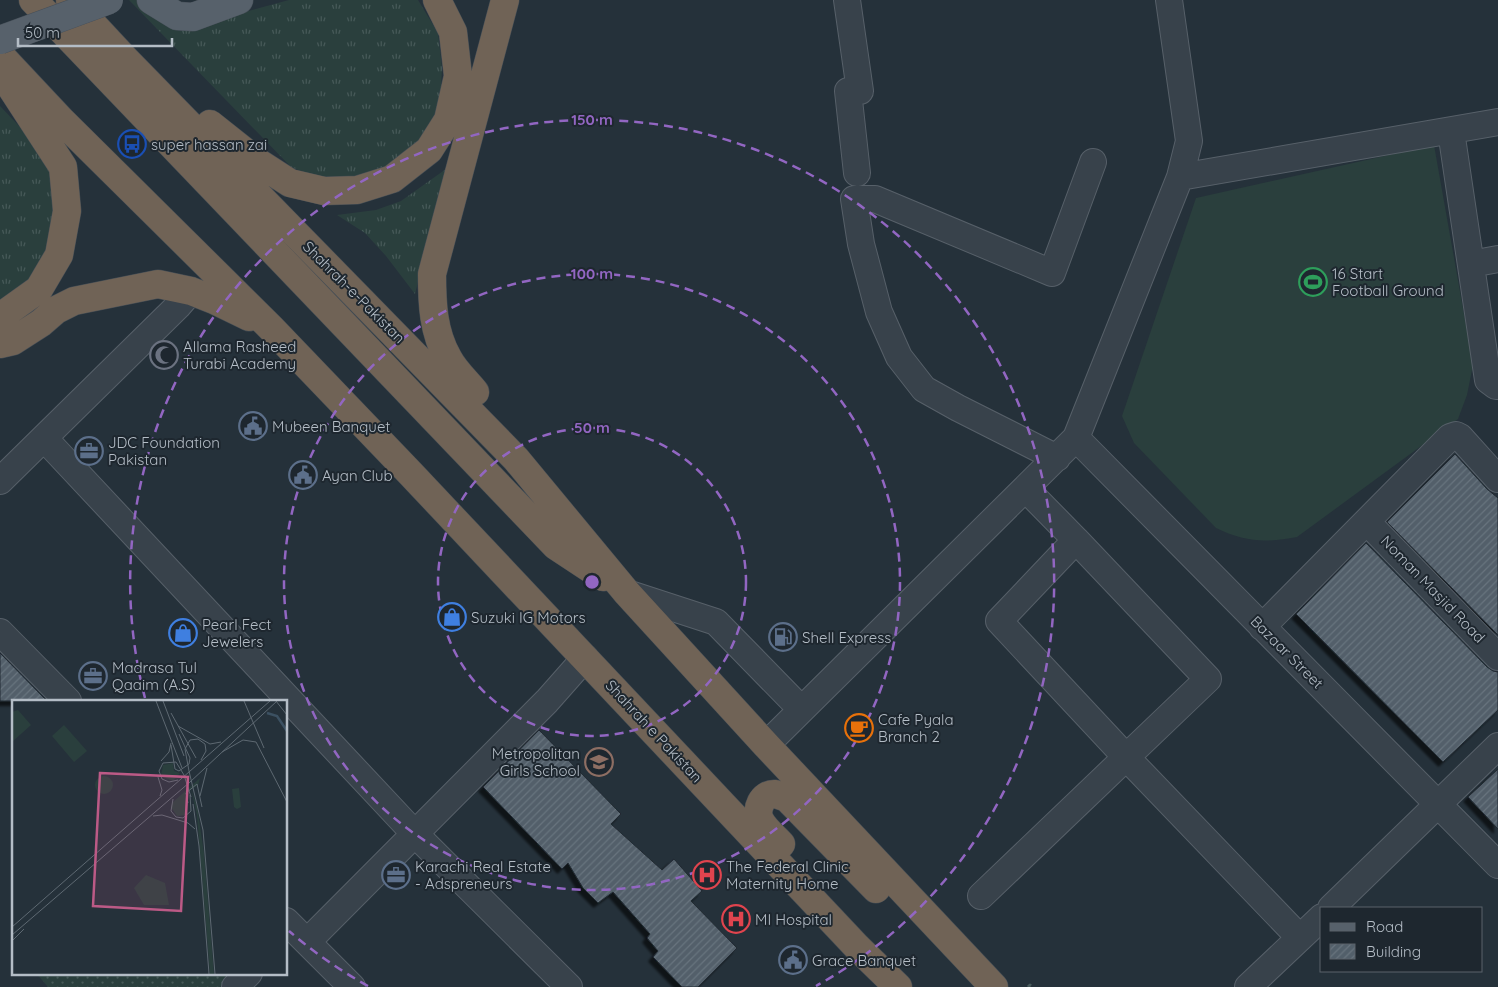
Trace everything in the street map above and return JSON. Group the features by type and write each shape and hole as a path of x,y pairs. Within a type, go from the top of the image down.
{"highway":[{"path":"33,0 556,546 627,593 766,745 994,987"},
{"name":"Shahrah-e-Pakistan","path":"70,0 125,59 463,402 516,459 627,593"},
{"path":"125,59 259,163 290,183 324,191 357,190 392,178 429,150 448,120 458,76 453,32 437,0"},
{"path":"505,0 432,274 432,305 437,334 448,359 478,396 516,459"},
{"path":"0,55 61,120 271,328"},
{"path":"0,70 63,167 67,211 59,255 39,289 0,317"},
{"path":"0,344 13,341 41,323 56,310 74,300 158,284 191,291 271,328"},
{"name":"Shahrah e Pakistan","path":"271,328 857,947 898,987"},
{"path":"857,947 839,908 761,822 758,813 759,808 761,802 768,796 776,794 787,798 883,896 956,947"}],"main road":[{"path":"0,40 109,0"},
{"path":"152,0 177,16 193,17 239,0"}],"street":[{"path":"847,0 860,91 848,91 857,173"},
{"path":"766,745 1058,458 1076,438 1180,177 1189,141 1169,0"},
{"path":"1180,177 1498,122"},
{"path":"1451,130 1488,380 1498,386"},
{"path":"1058,458 924,389 899,357 879,312 861,244 854,199 875,199 1052,273 1093,162"},
{"path":"1471,264 1498,259"},
{"path":"0,481 191,291"},
{"path":"1262,627 1450,437 1456,435 1498,479"},
{"path":"44,438 415,834 570,987"},
{"name":"Bazaar Street","path":"1076,438 1498,865"},
{"path":"981,896 1208,679 1026,489"},
{"name":"Noman Masjid Road","path":"1367,522 1498,657"},
{"path":"1076,540 999,621 1126,757 1300,938"},
{"path":"627,593 716,622 801,710"},
{"path":"0,632 67,700"},
{"path":"352,987 293,932 415,834 547,701 585,658"},
{"path":"1332,907 1498,746"},
{"path":"1248,987 1320,919"},
{"path":"235,987 248,974"}],"green space":[{"path":"129,0 140,0 190,27 289,0 418,0 438,33 442,68 440,104 432,125 418,143 373,176 319,179 291,167"},
{"path":"0,106 38,146 54,168 53,236 37,271 19,290 0,303"},
{"name":"16 Start Football Ground","path":"1434,145 1473,365 1467,395 1458,419 1297,537 1275,540 1246,539 1216,528 1134,443 1122,416 1196,198"},
{"path":"446,169 415,294 386,256 365,233 337,215 376,210 401,201"},
{"path":"37,974 234,974 220,987 48,987"}],"building":[{"path":"1455,454 1487,489 1498,498 1498,635 1387,522"},
{"path":"1366,543 1487,667 1498,672 1498,710 1443,762 1296,614"},
{"path":"0,653 46,700 0,701"},
{"path":"539,730 621,814 611,824 662,870 674,859 702,891 691,901 737,948 698,987 682,987 653,957 658,951 647,938 650,934 613,892 598,903 583,888 568,863 562,869 483,787"},
{"path":"1498,769 1498,829 1468,797"}],"place":[{"name":"super hassan zai","path":"132,144"},
{"name":"16 Start Football Ground","path":"1313,282"},
{"name":"Allama Rasheed Turabi Academy","path":"164,355"},
{"name":"Mubeen Banquet","path":"253,426"},
{"name":"JDC Foundation Pakistan","path":"89,451"},
{"name":"Ayan Club","path":"303,475"},
{"name":"Suzuki IG Motors","path":"452,617"},
{"name":"Pearl Fect Jewelers","path":"183,633"},
{"name":"Shell Express","path":"783,637"},
{"name":"Madrasa Tul Qaaim (A.S)","path":"93,676"},
{"name":"Cafe Pyala Branch 2","path":"859,728"},
{"name":"Metropolitan Girls School","path":"599,762"},
{"name":"Karachi Real Estate - Adspreneurs","path":"396,875"},
{"name":"The Federal Clinic Maternity Home","path":"707,875"},
{"name":"MI Hospital","path":"736,919"},
{"name":"Grace Banquet","path":"793,960"}]}
